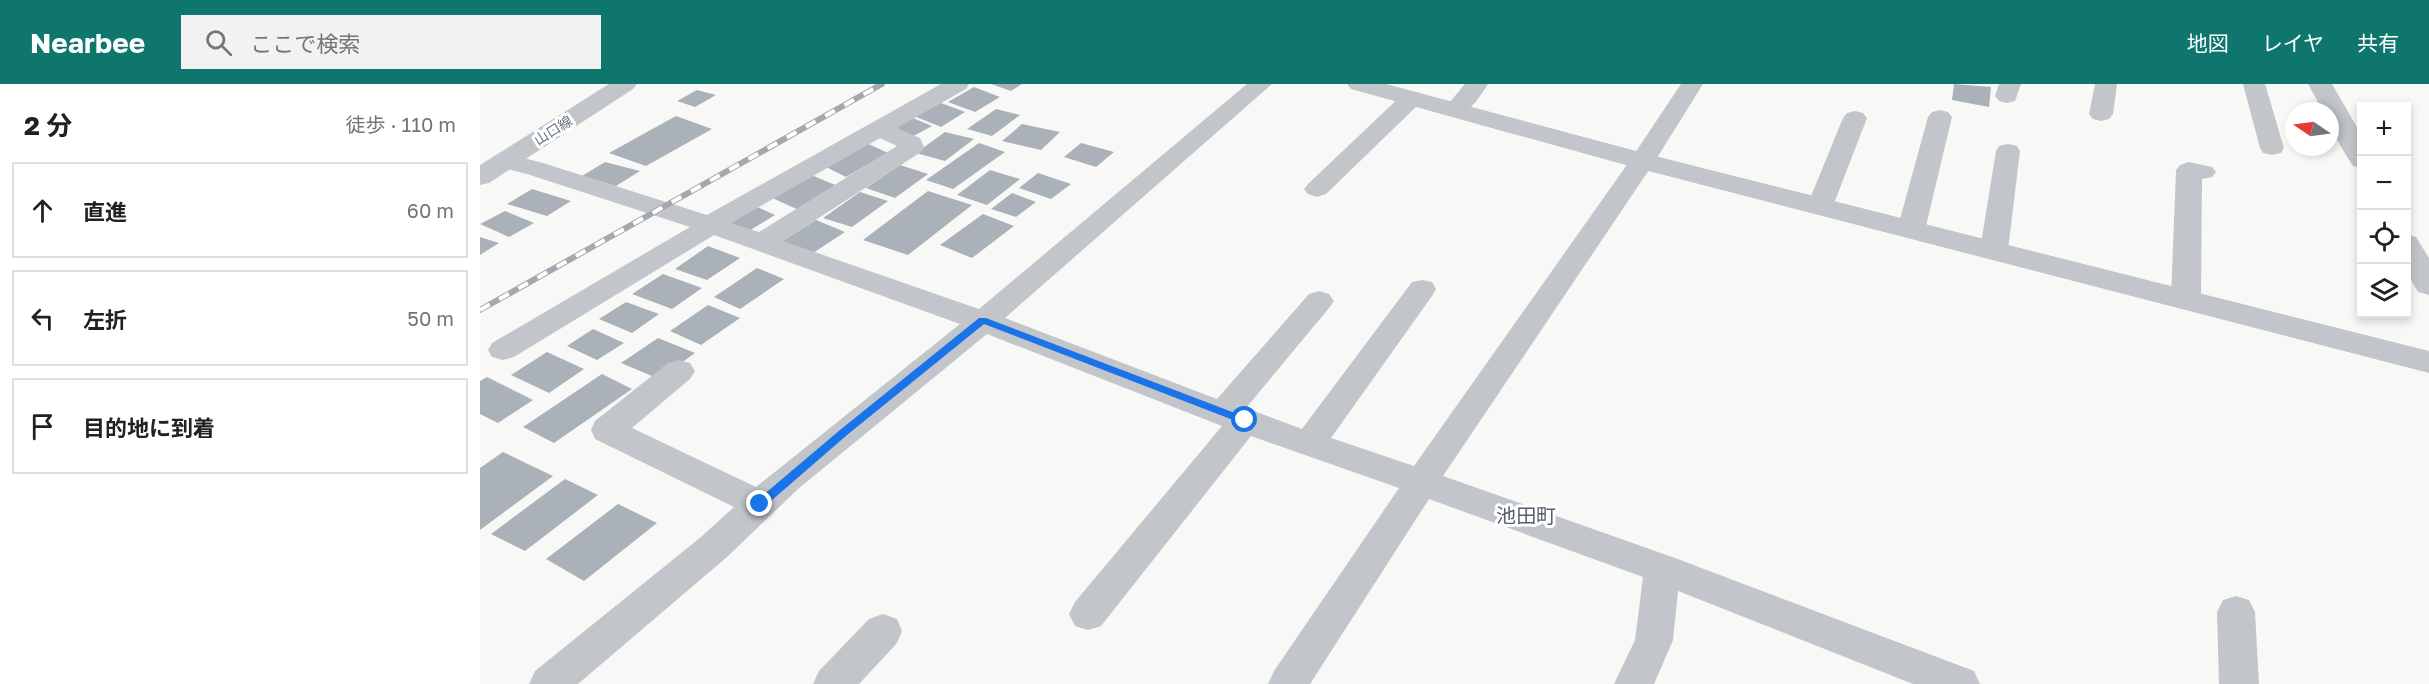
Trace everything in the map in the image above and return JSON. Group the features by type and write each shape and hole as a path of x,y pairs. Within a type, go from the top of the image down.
{"street":[{"name":"山口線","path":"480,177 625,84"},
{"path":"503,350 709,225 958,84"},
{"path":"549,684 714,547 810,460 983,321 1261,84"},
{"path":"1359,84 1404,92 1456,109 1642,161 2429,362"},
{"path":"1456,109 1477,84"},
{"path":"1288,684 1421,482 1642,161 1692,84"},
{"path":"2101,114 2106,84"},
{"path":"2254,84 2272,148"},
{"path":"2320,84 2359,156"},
{"path":"1317,189 1404,92"},
{"path":"1911,230 1940,117"},
{"path":"1820,206 1855,118"},
{"path":"761,243 912,147 912,143 879,129"},
{"path":"1994,250 2008,151"},
{"path":"504,161 534,168 709,225 983,321 1234,417 1662,569 1960,684"},
{"path":"2186,299 2189,170 2203,172"},
{"path":"2411,252 2429,285"},
{"path":"1309,444 1422,289"},
{"path":"1088,614 1319,301"},
{"path":"680,371 607,430 760,504"},
{"path":"1634,684 1654,640 1662,569"},
{"path":"2236,612 2239,684"},
{"path":"833,684 883,631"}],"building":[{"path":"991,84 1022,84 1011,91"},
{"path":"1954,84 1991,87 1989,107 1952,100"},
{"path":"974,87 1000,97 975,112 948,102"},
{"path":"697,90 716,95 695,107 677,101"},
{"path":"933,100 965,112 941,127 909,114"},
{"path":"996,109 1020,115 992,136 967,129"},
{"path":"676,116 712,129 646,166 609,153"},
{"path":"908,116 932,126 910,138 885,128"},
{"path":"1022,124 1060,132 1041,150 1002,141"},
{"path":"945,132 974,139 945,161 916,153"},
{"path":"862,141 888,153 846,177 820,164"},
{"path":"979,143 1005,152 953,189 926,180"},
{"path":"1081,143 1114,152 1096,167 1064,157"},
{"path":"605,162 640,171 616,186 582,176"},
{"path":"900,165 928,174 895,198 866,188"},
{"path":"990,170 1020,179 987,205 957,195"},
{"path":"1038,173 1071,184 1051,199 1019,188"},
{"path":"809,174 840,187 801,211 770,197"},
{"path":"532,189 571,201 547,216 507,204"},
{"path":"928,191 972,205 908,255 863,240"},
{"path":"860,192 888,201 852,227 823,218"},
{"path":"1012,193 1036,202 1016,217 991,209"},
{"path":"753,205 775,215 744,234 721,224"},
{"path":"505,211 534,223 509,237 480,224"},
{"path":"983,214 1014,226 972,258 940,245"},
{"path":"816,220 845,232 807,257 778,244"},
{"path":"480,237 499,243 480,255"},
{"path":"708,246 740,258 707,280 675,269"},
{"path":"757,268 784,279 740,309 714,297"},
{"path":"663,274 702,288 672,309 632,294"},
{"path":"626,302 659,314 632,333 599,319"},
{"path":"708,305 740,318 701,345 670,331"},
{"path":"593,329 624,343 597,360 567,346"},
{"path":"658,338 695,353 659,379 621,363"},
{"path":"547,352 584,369 549,393 511,375"},
{"path":"602,374 632,389 554,443 523,427"},
{"path":"487,377 533,400 498,423 480,414 480,381"},
{"path":"503,452 553,476 480,530 480,468"},
{"path":"565,479 598,495 525,551 491,534"},
{"path":"618,504 657,523 584,581 546,559"}],"railway":[{"path":"480,310 882,84"}],"district":[{"name":"池田町","path":"1526,515"}],"route":[{"path":"760,504 843,433 983,321 1223,414 1245,420"}]}
